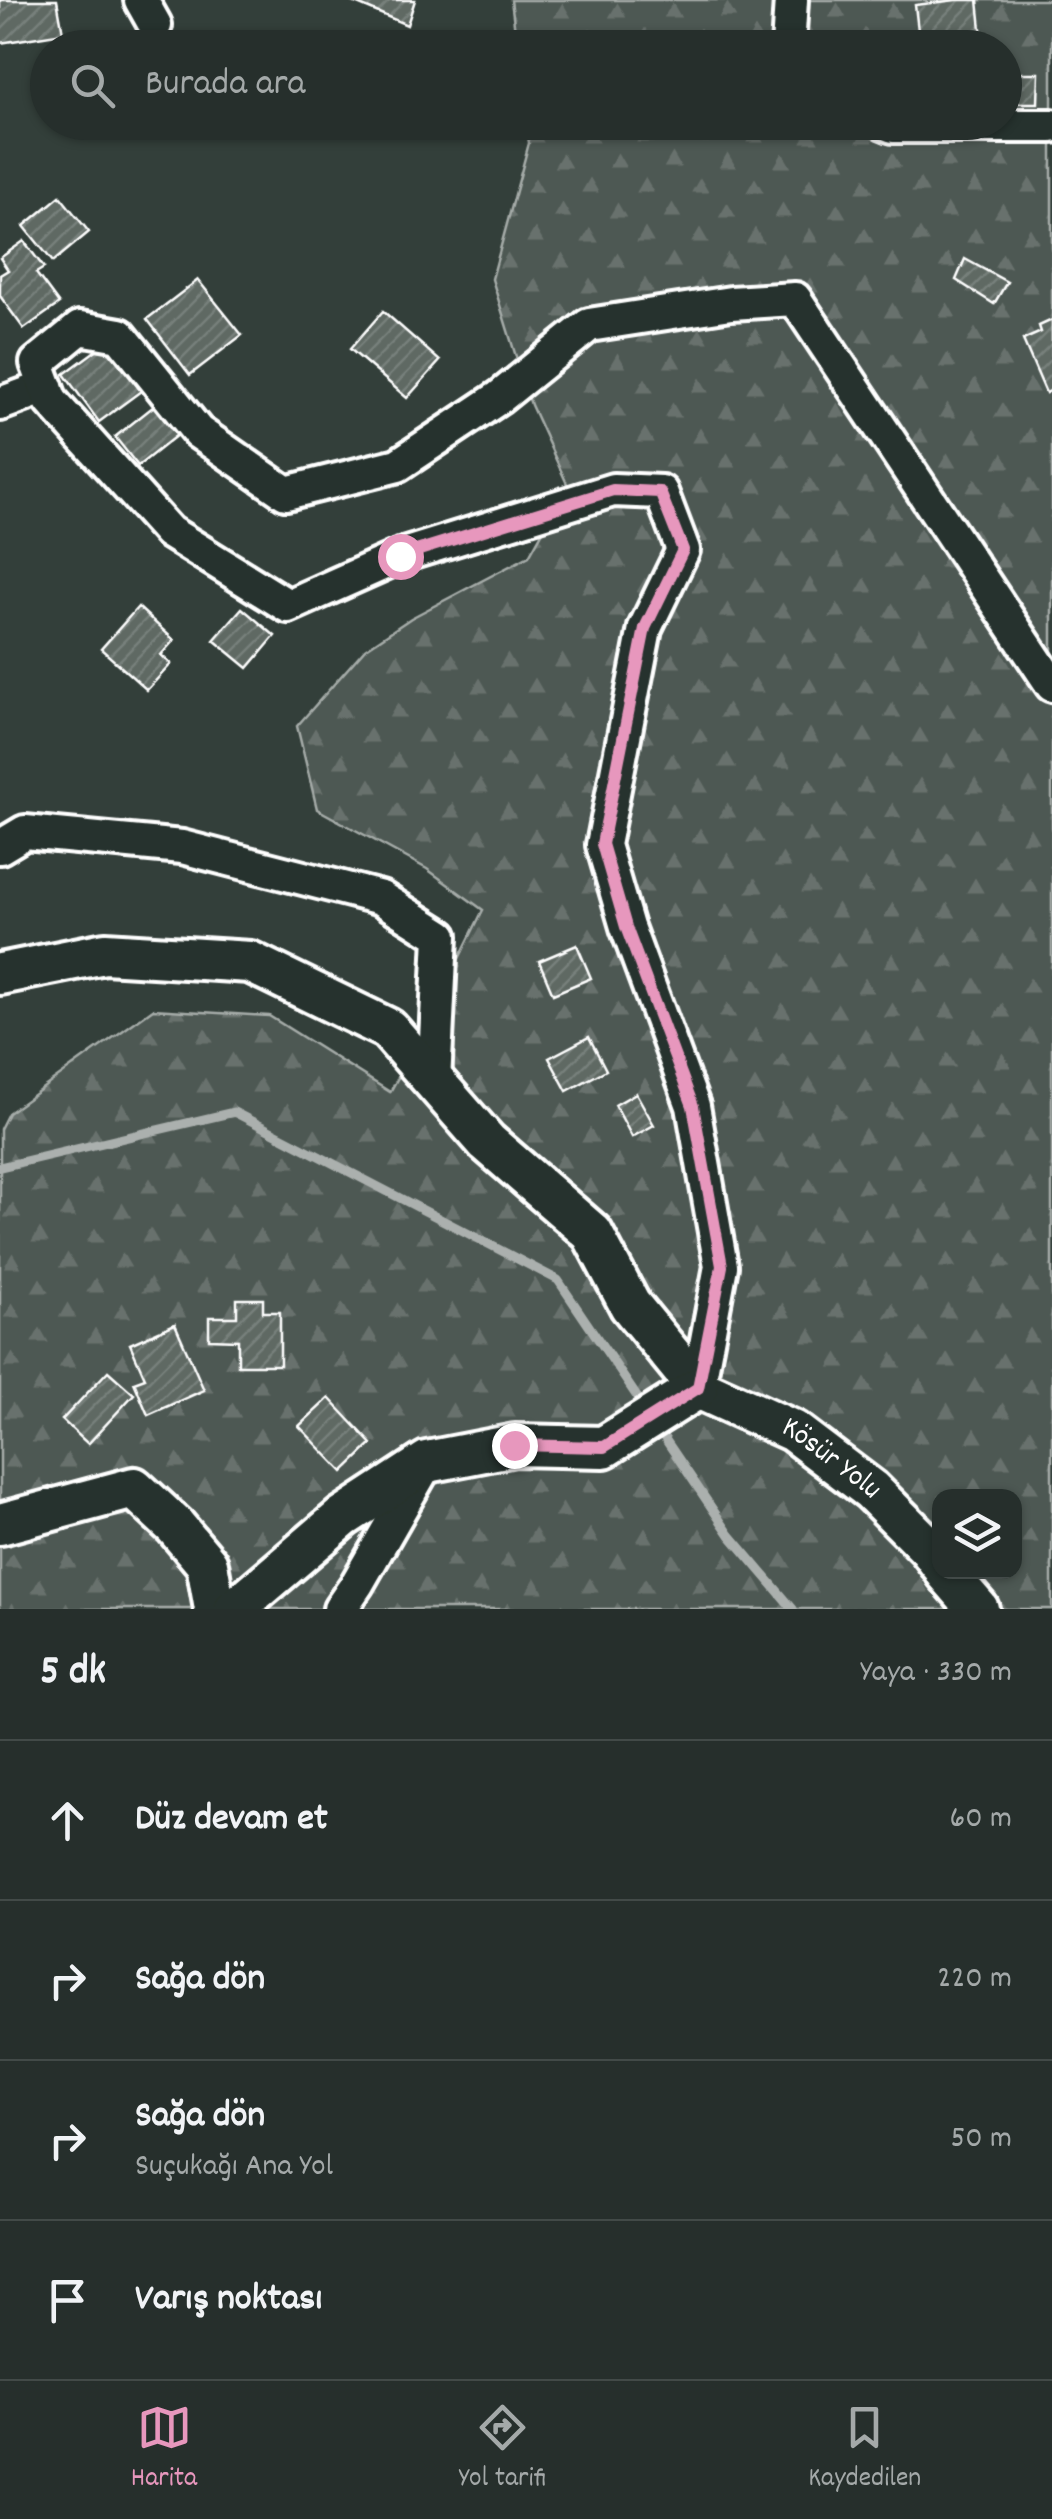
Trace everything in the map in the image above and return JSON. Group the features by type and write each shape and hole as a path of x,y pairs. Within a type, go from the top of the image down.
{"street":[{"path":"789,30 791,0"},
{"path":"1022,126 1052,126"},
{"path":"235,1609 343,1517 427,1462 514,1445 604,1447 698,1388 722,1266 693,1106 626,927 602,844 645,628 683,550 660,492 613,490 400,556 288,606 169,532 52,402 37,363 80,328 120,335 198,432 286,493 398,465 500,397 589,325 731,303 794,299 1052,685"},
{"path":"0,404 46,387"},
{"path":"0,847 25,832 182,846 380,898 441,936 434,1082"},
{"path":"0,974 105,953 250,962 388,1030 487,1142 592,1233 630,1305 698,1388"},
{"name":"Kösür Yolu","path":"698,1388 793,1431 871,1490 932,1553"},
{"path":"340,1609 427,1462"},
{"path":"0,1524 134,1488 175,1526 207,1564 214,1609"},
{"path":"952,1579 978,1609"}],"green space":[{"path":"511,0 1052,0 1052,1609 0,1609 0,1129 8,1113 153,1009 269,1016 390,1092 483,910 427,869 317,809 297,726 365,649 411,618 529,556 568,486 531,405 492,279 529,140 1022,140 1022,30 515,30"}],"building":[{"path":"0,0 57,0 62,30 30,30 30,38 0,43"},
{"path":"348,0 415,0 407,25"},
{"path":"978,0 981,30 918,30 915,5"},
{"path":"1022,73 1039,73 1038,103 1022,103"},
{"path":"60,196 89,232 53,262 24,226"},
{"path":"24,241 44,268 36,273 59,304 24,329 0,296 0,275 8,270 0,258"},
{"path":"965,259 1007,282 994,304 956,280"},
{"path":"198,280 242,335 190,375 147,319"},
{"path":"383,311 440,361 407,398 350,349"},
{"path":"1052,320 1052,390 1046,393 1023,340 1041,332 1039,326"},
{"path":"106,343 141,391 99,422 64,374"},
{"path":"154,406 177,435 138,466 115,437"},
{"path":"138,607 174,640 161,655 171,664 147,690 101,649"},
{"path":"242,608 275,636 248,668 214,640"},
{"path":"577,945 591,978 553,994 539,961"},
{"path":"589,1037 606,1070 567,1091 549,1058"},
{"path":"636,1093 654,1125 632,1137 615,1105"},
{"path":"237,1299 263,1299 263,1312 280,1312 280,1365 238,1365 238,1340 209,1339 209,1317 237,1317"},
{"path":"175,1324 204,1390 148,1415 134,1382 145,1378 130,1344"},
{"path":"108,1371 134,1394 88,1444 62,1420"},
{"path":"329,1398 372,1444 343,1472 299,1426"}],"waterway":[{"path":"0,1167 234,1112 558,1280 646,1410"},
{"path":"657,1427 730,1535 793,1609"}],"route":[{"path":"400,556 613,490 660,492 683,550 645,628 602,844 626,927 693,1106 722,1266 698,1388 604,1447 514,1445"}]}
